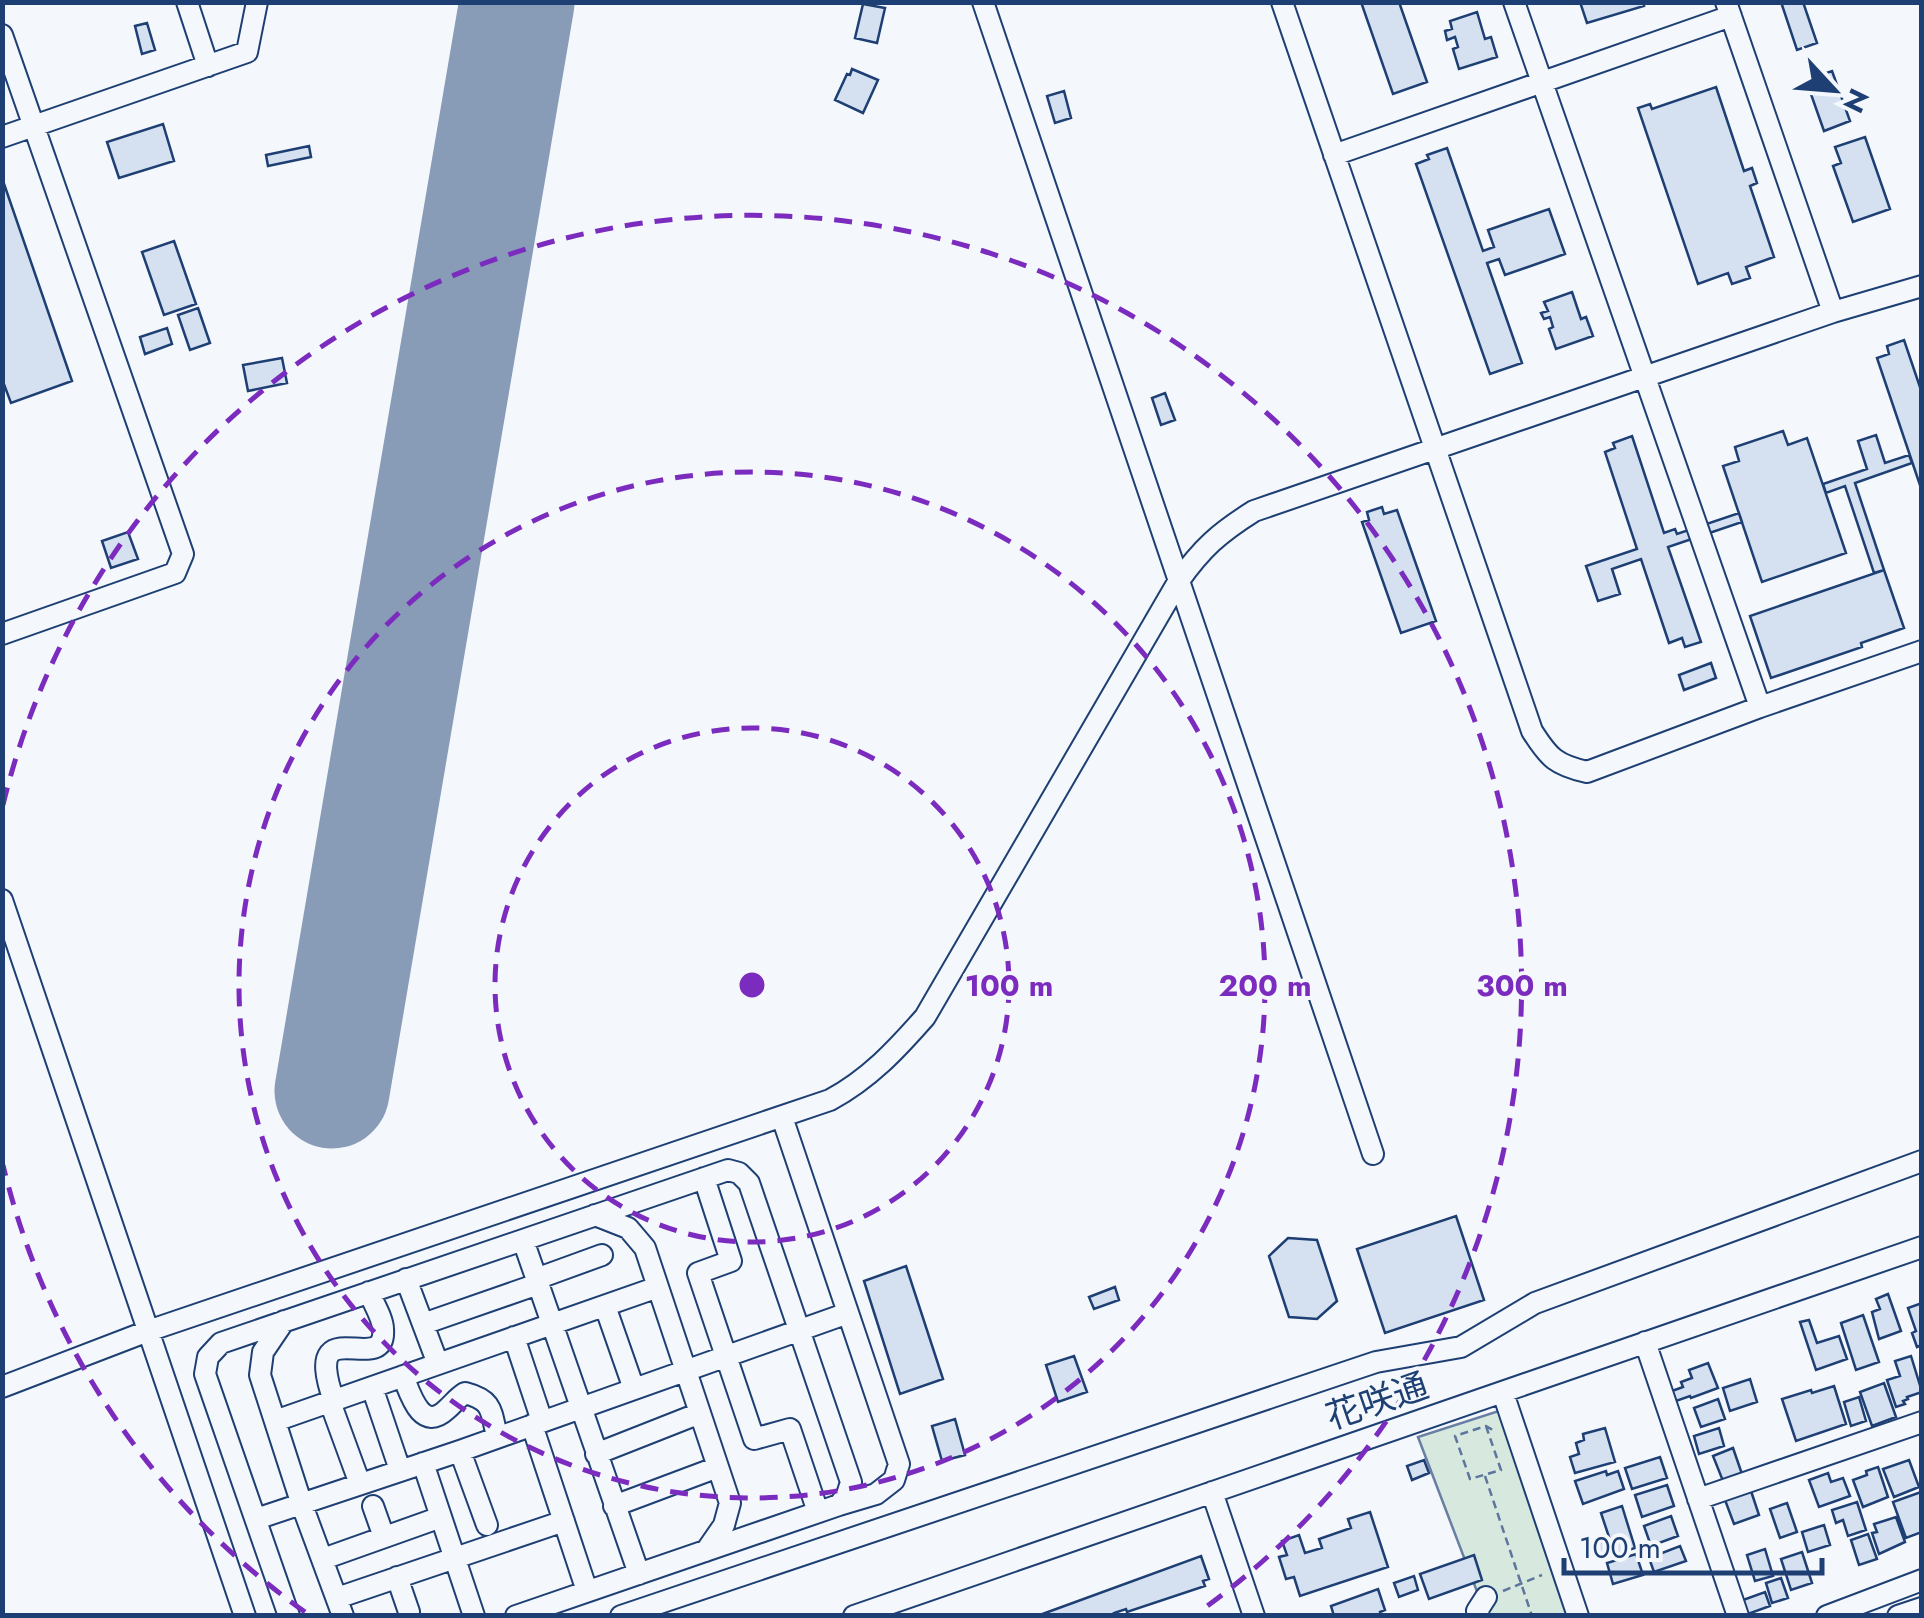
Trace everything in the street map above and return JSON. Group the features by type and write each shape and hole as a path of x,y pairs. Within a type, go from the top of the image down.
{"street":[{"path":"186,2 208,66"},
{"path":"2,137 248,52 257,2"},
{"path":"983,2 1373,1154"},
{"path":"1282,2 1532,731 1548,754 1564,767 1587,772 1922,651"},
{"path":"1514,2 1760,707"},
{"path":"1334,154 1543,83 1728,9 1833,312"},
{"path":"2,34 183,554 175,572 2,634"},
{"path":"2,1387 148,1331 830,1100 853,1088 888,1058 925,1017 1178,582 1199,552 1225,529 1254,511 1644,376 1833,312 1920,290"},
{"path":"2,900 245,1616"},
{"path":"516,1616 876,1494 894,1480 898,1464 782,1116"},
{"path":"621,1616 1376,1362 1461,1347 1535,1303 1922,1161"},
{"path":"289,1616 205,1374 208,1357 221,1342 728,1170 749,1183 851,1482 847,1495 828,1509"},
{"path":"704,1178 730,1261 698,1273 754,1440 790,1429 828,1509"},
{"path":"594,1215 628,1228 645,1248 718,1466 730,1503 724,1525 706,1550"},
{"path":"522,1240 639,1574"},
{"name":"花咲通","path":"854,1616 1922,1248"},
{"path":"423,1324 537,1281 581,1274 602,1255"},
{"path":"406,1279 438,1364"},
{"path":"275,1421 658,1288"},
{"path":"360,1484 324,1374 325,1360 333,1350 345,1346 371,1350 380,1342 383,1329 369,1292"},
{"path":"605,1306 634,1389"},
{"path":"256,1520 848,1313"},
{"path":"284,1320 263,1352 260,1375 340,1607 397,1578 564,1521"},
{"path":"514,1337 587,1591"},
{"path":"1645,1342 1738,1616"},
{"path":"404,1376 415,1407 424,1414 444,1413 465,1393 481,1397 490,1407 497,1437"},
{"path":"506,1384 527,1377"},
{"path":"372,1387 380,1430 400,1470"},
{"path":"1503,1393 1578,1616"},
{"path":"596,1454 700,1413"},
{"path":"1698,1499 1922,1422"},
{"path":"460,1450 487,1525"},
{"path":"423,1463 474,1616"},
{"path":"614,1506 718,1466"},
{"path":"477,1498 498,1489"},
{"path":"1212,1492 1247,1614"},
{"path":"373,1506 384,1538"},
{"path":"322,1560 441,1517"},
{"path":"397,1578 409,1612"},
{"path":"1833,1615 1922,1580"},
{"path":"1898,1616 1922,1608"}],"path":[{"path":"1486,1426 1500,1435 1515,1429"},
{"path":"1486,1426 1501,1470 1470,1479 1455,1436 1486,1426"},
{"path":"1484,1474 1532,1616"},
{"path":"1483,1606 1562,1568"}],"shaded area":[{"path":"1508,1408 1578,1615 1486,1615 1418,1437"}],"building":[{"path":"1361,2 1399,2 1427,82 1393,94"},
{"path":"1580,2 1643,2 1644,6 1587,23"},
{"path":"1781,2 1803,2 1817,43 1797,50"},
{"path":"863,4 885,8 877,43 855,38"},
{"path":"1477,12 1485,39 1491,37 1497,57 1459,69 1453,49 1458,47 1455,37 1447,40 1445,31 1452,29 1450,21"},
{"path":"147,23 155,50 142,54 135,26"},
{"path":"852,69 878,80 863,113 835,100"},
{"path":"1832,71 1850,121 1824,131 1806,80"},
{"path":"1716,87 1744,171 1752,168 1757,183 1750,186 1774,257 1746,267 1750,278 1732,284 1728,273 1698,284 1638,108 1650,104 1652,109"},
{"path":"1064,91 1071,118 1055,123 1047,96"},
{"path":"163,124 174,161 119,178 107,142"},
{"path":"1865,137 1890,209 1853,222 1833,166 1841,163 1835,147"},
{"path":"309,146 311,157 268,166 266,155"},
{"path":"1447,148 1483,251 1494,247 1488,230 1549,209 1565,254 1505,275 1499,259 1487,263 1522,363 1490,374 1416,164"},
{"path":"2,178 72,381 11,403 2,379"},
{"path":"174,241 196,304 164,315 142,252"},
{"path":"1572,292 1581,319 1586,317 1593,336 1556,349 1549,329 1553,327 1550,317 1544,319 1541,313 1548,311 1544,302"},
{"path":"198,308 210,343 190,350 178,315"},
{"path":"167,328 172,344 145,354 140,337"},
{"path":"1904,340 1922,393 1922,491 1877,358 1889,354 1887,346"},
{"path":"282,358 287,383 248,391 243,365"},
{"path":"1165,393 1175,420 1161,425 1152,398"},
{"path":"1783,431 1788,445 1807,438 1846,553 1762,582 1723,466 1739,461 1735,447"},
{"path":"1876,435 1885,463 1909,455 1912,463 1855,483 1884,570 1874,573 1845,486 1826,493 1823,484 1867,469 1858,441"},
{"path":"1632,436 1664,533 1675,529 1677,534 1739,513 1742,522 1668,547 1701,642 1685,647 1682,638 1669,643 1641,559 1612,569 1620,594 1598,601 1586,566 1637,549 1605,452 1615,448 1613,443"},
{"path":"1382,507 1384,514 1397,510 1436,621 1401,633 1362,522 1369,520 1367,512"},
{"path":"128,532 138,559 111,568 102,541"},
{"path":"1884,570 1904,628 1861,643 1862,647 1771,678 1750,616"},
{"path":"1711,663 1716,678 1684,690 1679,675"},
{"path":"1456,1216 1484,1300 1385,1333 1357,1249"},
{"path":"1288,1238 1317,1240 1337,1301 1317,1319 1289,1317 1269,1256"},
{"path":"906,1266 943,1379 900,1394 864,1281"},
{"path":"1115,1287 1119,1300 1094,1309 1089,1297"},
{"path":"1888,1294 1901,1331 1879,1339 1872,1312 1880,1309 1876,1299"},
{"path":"1922,1303 1922,1345 1917,1347 1908,1308"},
{"path":"1863,1315 1879,1362 1856,1370 1841,1323"},
{"path":"1809,1320 1817,1343 1839,1336 1847,1359 1816,1370 1800,1322"},
{"path":"1074,1356 1087,1392 1058,1402 1046,1365"},
{"path":"1911,1356 1922,1392 1907,1397 1905,1404 1896,1407 1887,1380 1900,1376 1895,1361"},
{"path":"1708,1363 1718,1388 1676,1401 1672,1391 1692,1378 1689,1370"},
{"path":"1750,1379 1757,1402 1730,1411 1723,1388"},
{"path":"1884,1383 1896,1417 1872,1426 1860,1392"},
{"path":"1834,1386 1846,1424 1796,1441 1782,1399"},
{"path":"1859,1397 1866,1421 1851,1426 1844,1402"},
{"path":"1718,1399 1725,1419 1701,1427 1694,1408"},
{"path":"955,1419 965,1455 942,1461 932,1426"},
{"path":"1605,1428 1615,1462 1575,1473 1570,1457 1579,1454 1576,1443 1584,1440 1583,1434"},
{"path":"1719,1428 1724,1446 1699,1454 1694,1436"},
{"path":"1733,1448 1742,1474 1723,1481 1713,1456"},
{"path":"1660,1457 1667,1478 1632,1489 1625,1468"},
{"path":"1424,1460 1429,1473 1412,1480 1407,1466"},
{"path":"1909,1460 1919,1487 1894,1497 1883,1469"},
{"path":"1878,1467 1888,1497 1863,1507 1853,1480"},
{"path":"1606,1471 1607,1475 1618,1471 1624,1489 1583,1504 1575,1481"},
{"path":"1828,1473 1831,1482 1843,1478 1850,1496 1819,1507 1809,1480"},
{"path":"1667,1485 1674,1506 1642,1517 1635,1495"},
{"path":"1751,1491 1759,1515 1734,1524 1725,1500"},
{"path":"1921,1492 1922,1532 1906,1538 1893,1502"},
{"path":"1857,1502 1866,1530 1848,1536 1843,1520 1836,1523 1832,1510"},
{"path":"1787,1503 1797,1532 1780,1538 1770,1509"},
{"path":"1622,1506 1635,1548 1601,1559 1597,1544 1610,1540 1601,1513"},
{"path":"1370,1512 1388,1567 1300,1596 1294,1577 1286,1579 1279,1557 1287,1555 1282,1541 1299,1535 1305,1553 1322,1548 1319,1539 1351,1528 1348,1519"},
{"path":"1671,1516 1678,1536 1651,1546 1644,1526"},
{"path":"1896,1517 1905,1542 1879,1554 1872,1533 1877,1532 1874,1524"},
{"path":"1824,1525 1830,1545 1808,1552 1802,1532"},
{"path":"1868,1534 1877,1559 1859,1565 1851,1540"},
{"path":"1680,1546 1686,1561 1654,1572 1649,1558"},
{"path":"1765,1549 1773,1576 1755,1581 1747,1555"},
{"path":"1802,1552 1812,1583 1791,1590 1781,1559"},
{"path":"1636,1554 1643,1575 1613,1584 1607,1563"},
{"path":"1474,1555 1482,1580 1429,1599 1420,1574"},
{"path":"1201,1556 1209,1579 1203,1581 1205,1586 1114,1613 1115,1616 1037,1616"},
{"path":"1414,1576 1418,1590 1399,1597 1394,1583"},
{"path":"1781,1578 1788,1598 1772,1603 1766,1583"},
{"path":"1378,1589 1385,1610 1380,1612 1381,1616 1334,1616 1331,1606"},
{"path":"1765,1592 1770,1606 1748,1614 1743,1600"}],"runway":[{"path":"332,1091 517,2"}]}
